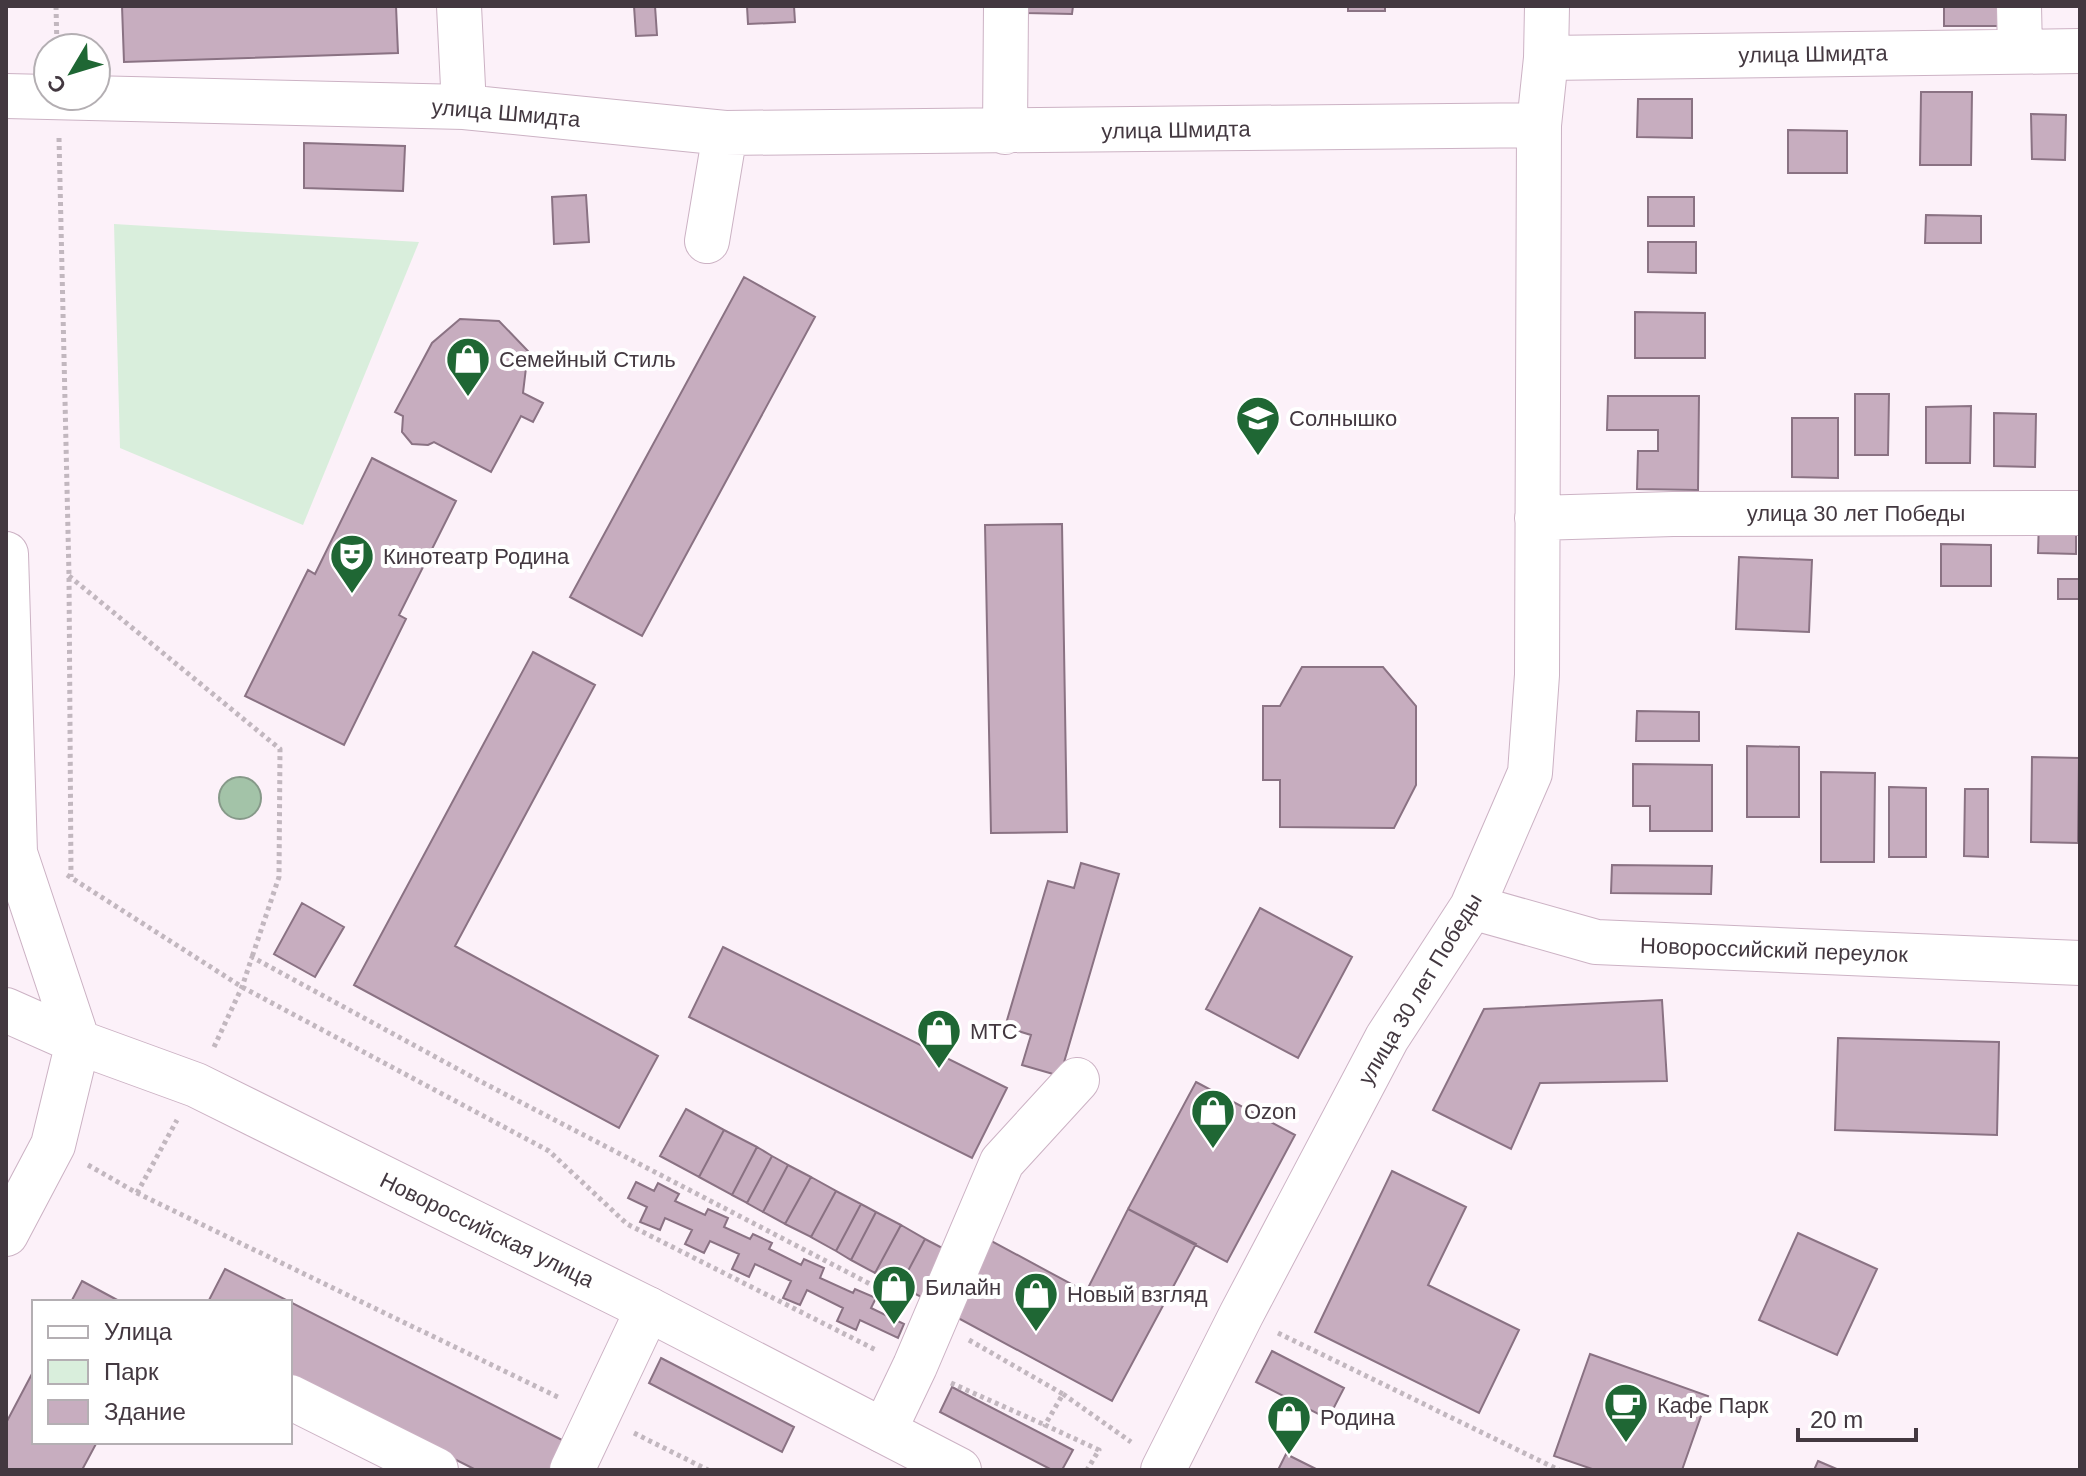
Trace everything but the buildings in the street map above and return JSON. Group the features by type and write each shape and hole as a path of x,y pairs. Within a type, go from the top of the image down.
{"street":[{"path":"459,6 464,107"},
{"path":"1005,132 1006,6"},
{"name":"улица 30 лет Победы","path":"1164,1468 1387,1038 1472,907 1530,773 1537,675 1539,125 1546,58 1547,6"},
{"path":"2019,6 2020,50"},
{"name":"улица Шмидта","path":"1546,58 2080,51"},
{"name":"улица Шмидта","path":"6,96 32,96"},
{"name":"улица Шмидта","path":"112,98 464,107 725,133 1539,125"},
{"path":"707,241 725,133"},
{"name":"улица 30 лет Победы","path":"1537,518 1673,514 2080,513"},
{"path":"6,554 15,853 78,1042 53,1145 6,1234"},
{"name":"Новороссийский переулок","path":"1472,907 1596,942 2080,963"},
{"name":"Новороссийская улица","path":"6,1010 78,1042 196,1085 648,1309 959,1470"},
{"path":"884,1431 1002,1162 1077,1080"},
{"path":"572,1470 648,1309"},
{"path":"292,1398 436,1470"}],"path":[{"path":"56,6 57,32"},
{"path":"58,112 69,575 71,877"},
{"path":"69,575 280,749 279,877 242,987 196,1085 137,1193"},
{"path":"15,853 71,877 242,987 549,1151 627,1224 873,1349 1099,1450 1087,1470"},
{"path":"252,957 476,1079 908,1304 1063,1394 1164,1468"},
{"path":"53,1145 137,1193 708,1470"},
{"path":"1241,1315 1559,1470"},
{"path":"1045,1425 1063,1394"}],"green space":[{"path":"114,224 419,242 303,525 120,448"}],"shaded area":[{"path":"240,777 255,783 261,798 255,813 240,819 225,813 219,798 225,783"}],"place":[{"name":"Семейный Стиль","path":"468,398"},
{"name":"Солнышко","path":"1258,457"},
{"name":"Кинотеатр Родина","path":"352,595"},
{"name":"МТС","path":"939,1070"},
{"name":"Ozon","path":"1213,1150"},
{"name":"Билайн","path":"894,1326"},
{"name":"Новый взгляд","path":"1036,1333"},
{"name":"Кафе Парк","path":"1626,1444"},
{"name":"Родина","path":"1289,1456"}]}
